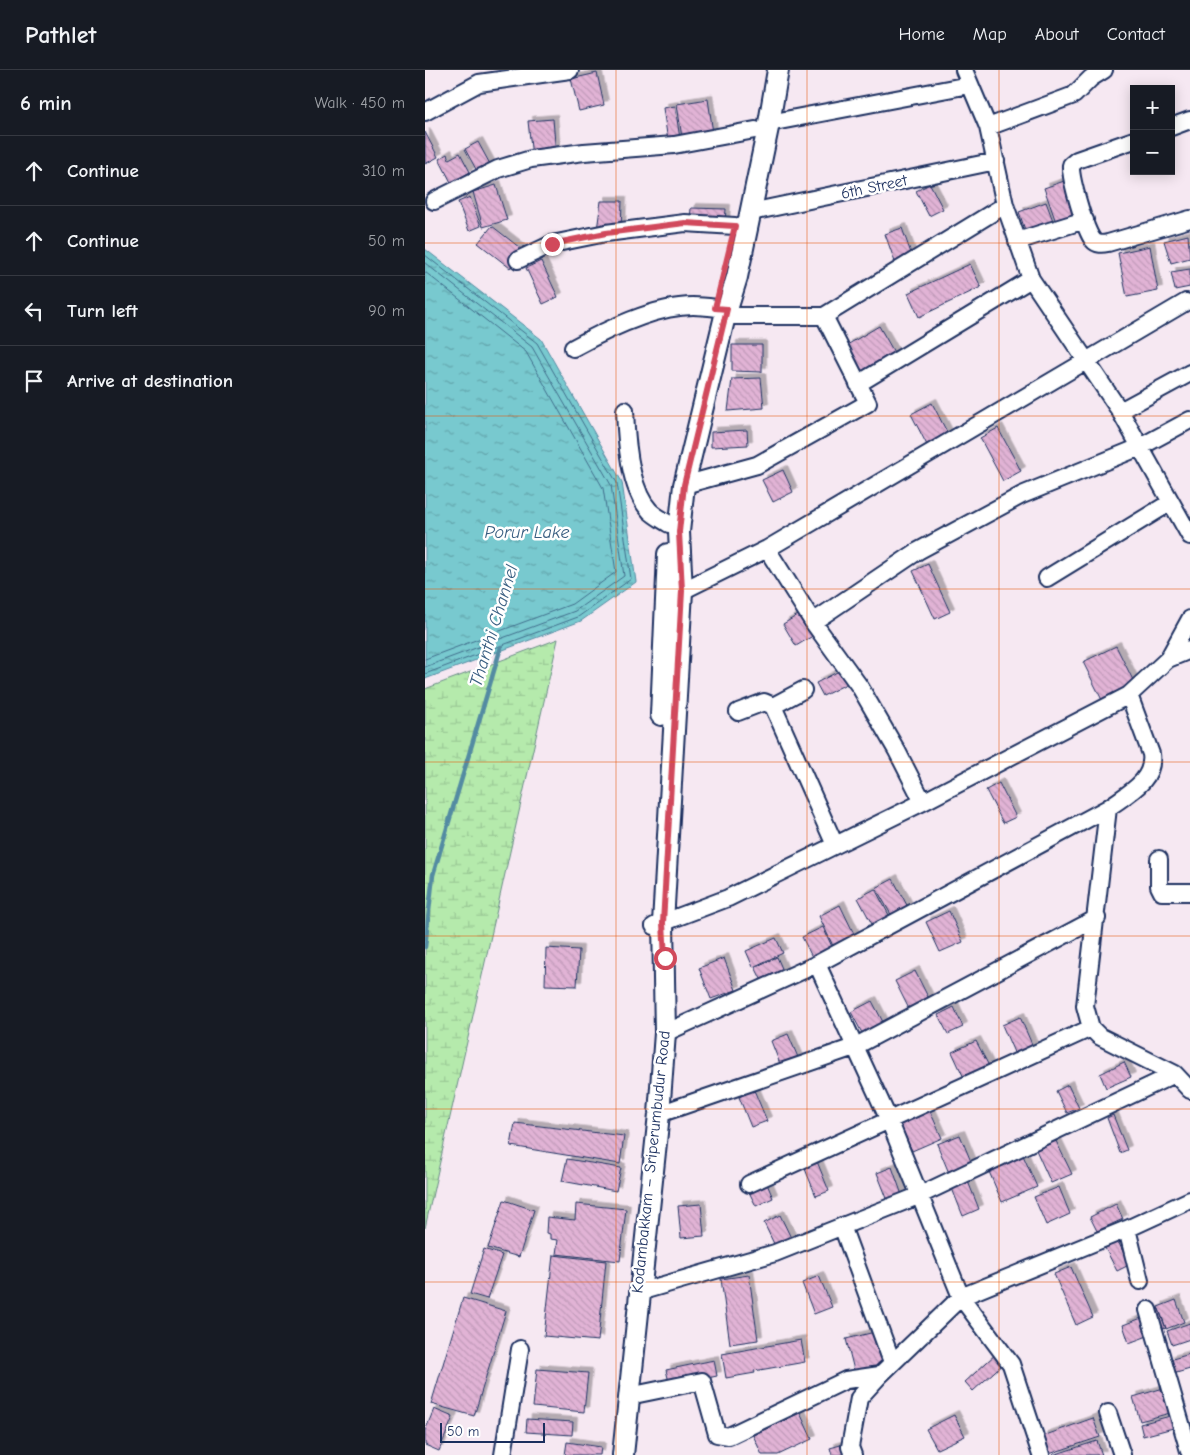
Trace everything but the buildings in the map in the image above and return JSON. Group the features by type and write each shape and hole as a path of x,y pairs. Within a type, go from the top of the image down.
{"main road":[{"name":"Kodambakkam – Sriperumbudur Road","path":"611,1455 630,1260 646,1128 653,1032 672,630 669,524 672,483 722,311 737,277 751,212 762,126 764,70"},
{"name":"Kodambakkam – Sriperumbudur Road","path":"672,630 682,591 679,532 684,485 722,311 735,226 778,70"},
{"name":"Kodambakkam – Sriperumbudur Road","path":"623,1455 659,1114 665,1033 658,925"}],"street":[{"path":"425,112 479,83 571,70"},
{"path":"988,127 1074,95 1091,78 1105,70"},
{"path":"434,201 498,169 531,159 584,152 674,145 967,78 988,127 1005,205 1031,279 1121,411 1190,536"},
{"path":"1175,126 1190,120"},
{"path":"1130,141 1077,160 1071,165 1092,240 1103,244 1190,219"},
{"name":"6th Street","path":"751,212 996,161"},
{"path":"573,348 604,331 664,310 691,306 722,311 824,316 1005,205"},
{"path":"1017,241 1085,220"},
{"path":"518,260 552,244 606,233 685,223 735,226"},
{"path":"858,384 1031,279"},
{"path":"682,591 767,549 1186,302"},
{"path":"684,485 757,465 868,403 824,316"},
{"path":"1121,411 1190,373"},
{"path":"625,410 626,446 640,496 651,512 669,524"},
{"path":"813,622 918,551 1022,495 1140,447 1190,420"},
{"path":"1047,578 1171,502"},
{"path":"767,549 813,622 860,687 897,751 923,802"},
{"path":"658,925 728,898 923,802 1129,696 1168,659 1190,618"},
{"path":"1168,659 1190,650"},
{"path":"773,706 803,690"},
{"path":"665,1033 817,964 1108,808 1145,779 1151,771 1151,754 1129,696"},
{"path":"739,712 764,702 773,706 835,845"},
{"path":"1108,808 1097,918 1085,1006 1091,1028 1107,1042 1175,1074 1190,1090"},
{"path":"1159,860 1159,886 1161,892 1190,892"},
{"path":"659,1114 854,1047 1097,918"},
{"path":"817,964 889,1120 918,1196 961,1297 1011,1364 1041,1455"},
{"path":"749,1184 1091,1028"},
{"path":"639,1292 775,1253 918,1196 1175,1074"},
{"path":"853,1455 850,1447 859,1398 879,1375 961,1297 1127,1229 1190,1200"},
{"path":"842,1226 893,1362"},
{"path":"1127,1229 1140,1281"},
{"path":"1148,1310 1185,1452"},
{"path":"503,1455 520,1349"},
{"path":"629,1396 703,1381 717,1434 729,1436 846,1380 879,1375"},
{"path":"1107,1413 1122,1455"}],"green space":[{"path":"558,639 425,1228 425,689"}],"water":[{"name":"Porur Lake","path":"425,249 541,339 622,482 636,582 581,621 425,679"}],"waterway":[{"name":"Thanthi Channel","path":"425,947 433,875 501,647"}],"route":[{"path":"552,244 606,233 685,223 735,226 715,308 727,309 684,485 679,532 682,591 663,923 665,958"}]}
